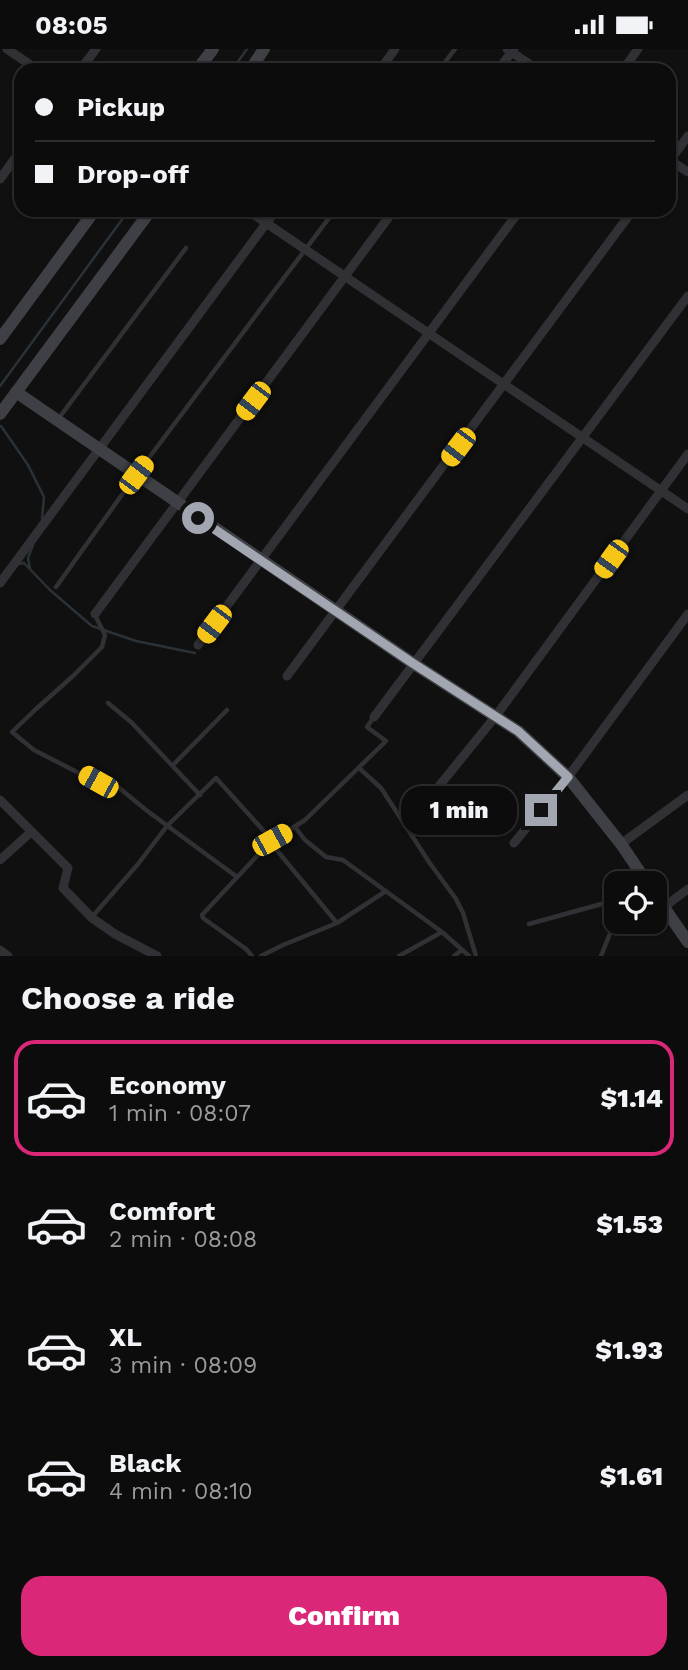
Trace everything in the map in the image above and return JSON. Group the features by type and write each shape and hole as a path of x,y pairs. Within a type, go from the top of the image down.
{"street":[{"path":"7,49 28,63"},
{"path":"85,63 96,49"},
{"path":"202,63 213,49"},
{"path":"511,50 529,63"},
{"path":"676,152 688,137"},
{"path":"0,179 14,160"},
{"path":"0,339 89,217"},
{"path":"0,414 146,217"},
{"path":"257,217 688,509"},
{"path":"0,583 271,217"},
{"path":"95,614 389,217"},
{"path":"198,645 515,217"},
{"path":"287,676 628,217"},
{"path":"374,717 688,296"},
{"path":"16,392 414,664 518,731 568,777 639,871"},
{"path":"439,786 495,716 688,454"},
{"path":"514,843 568,777 688,614"},
{"path":"621,844 688,795"},
{"path":"0,800 68,869 63,888 92,918 115,934 157,956"},
{"path":"0,860 31,832"},
{"path":"667,905 688,889"},
{"path":"667,911 688,941"},
{"path":"0,950 8,956"}],"lane":[{"path":"444,63 455,49"},
{"path":"56,587 136,475 330,217"},
{"path":"57,420 186,248"},
{"path":"95,614 105,635 102,647 12,732 34,750 112,790 118,787 237,877"},
{"path":"108,703 131,722 200,795"},
{"path":"173,765 227,710"},
{"path":"252,956 202,915 271,841 305,820 386,741 367,727 374,717"},
{"path":"359,768 381,788 456,899 463,913 475,956"},
{"path":"92,918 167,826 216,778 337,923"},
{"path":"295,827 305,840 326,857 342,860 442,932 469,956"},
{"path":"261,956 337,923 386,891"},
{"path":"529,924 604,903"},
{"path":"400,956 442,932"},
{"path":"601,956 610,934"},
{"path":"454,956 462,950"}],"waterway":[{"path":"237,63 247,49"},
{"path":"0,386 124,217"},
{"path":"1,426 28,465 44,497 42,519"},
{"path":"30,569 28,558 33,545"},
{"path":"18,564 24,563 50,590 92,626 136,641 195,653"}],"route":[{"path":"198,518 518,731 568,777 541,810"}]}
